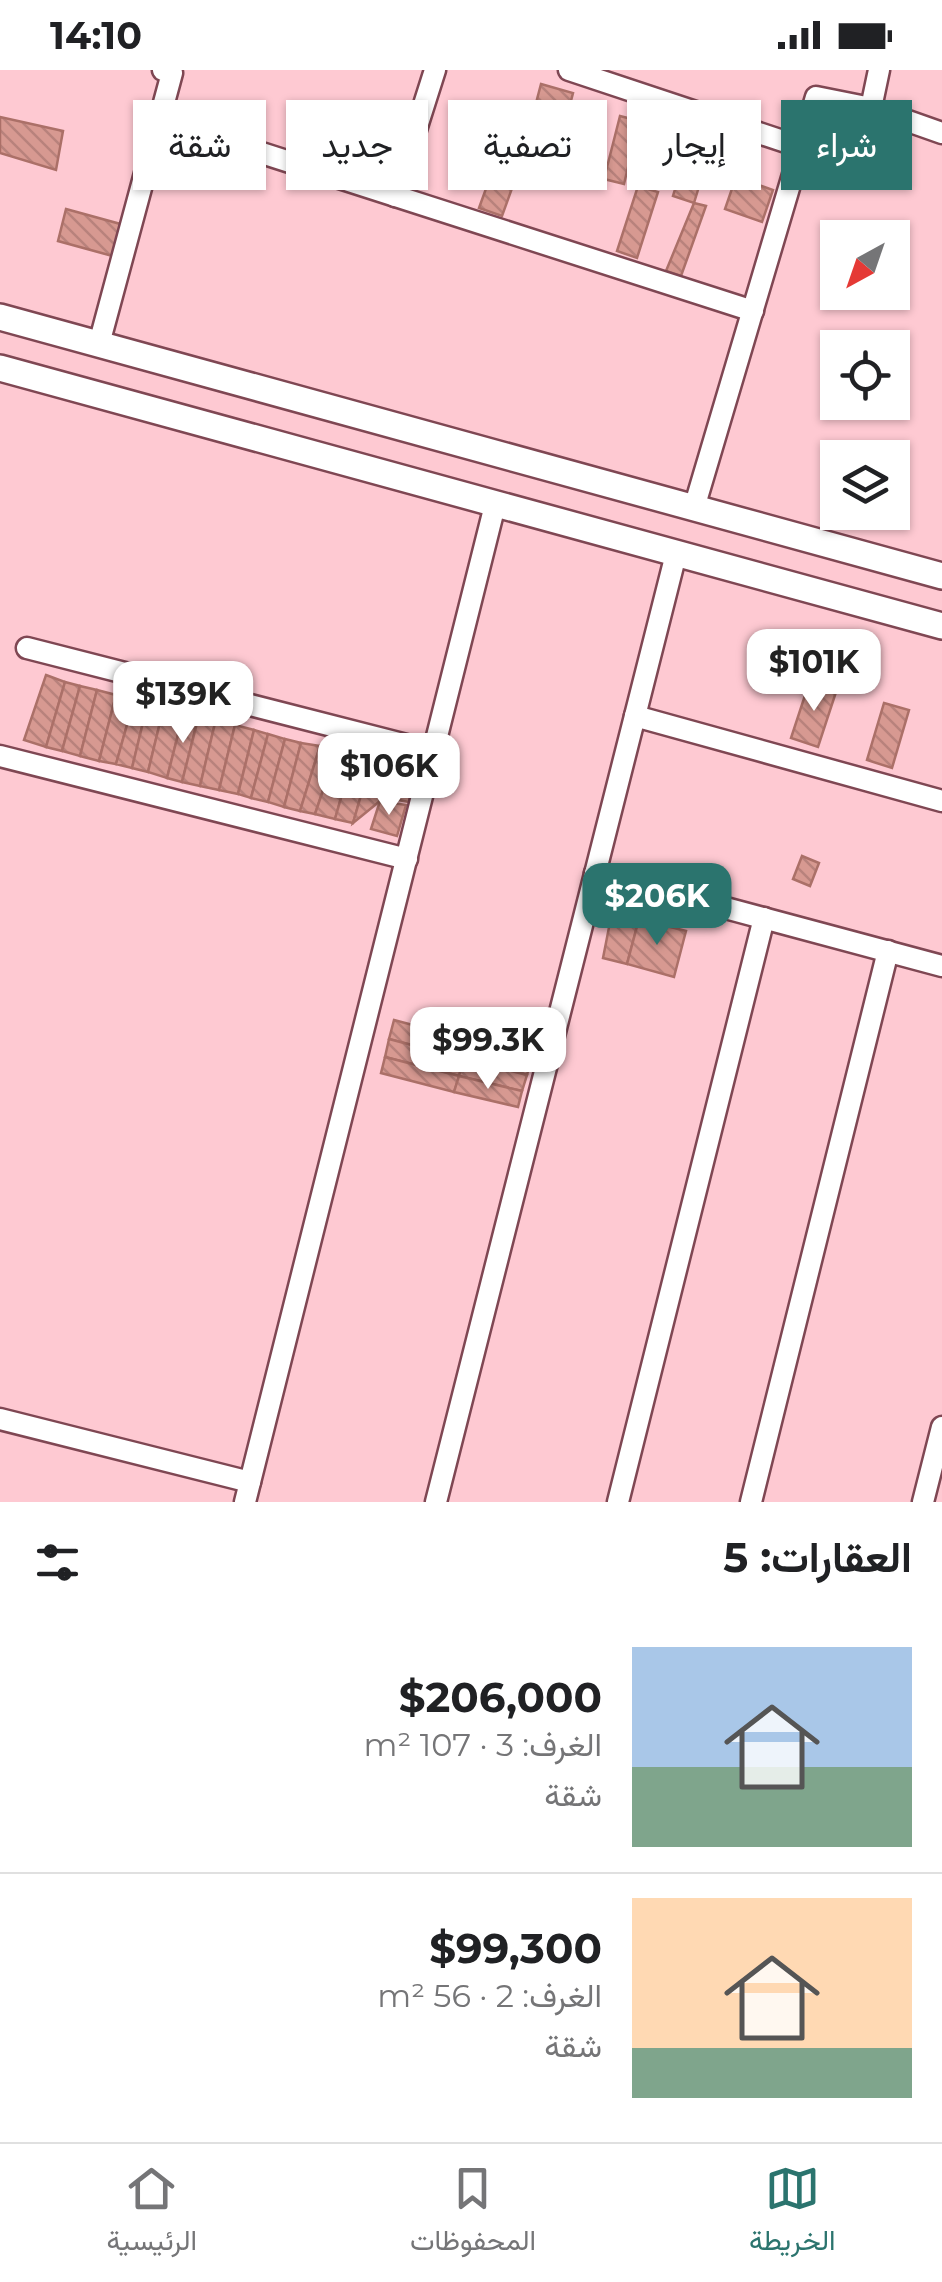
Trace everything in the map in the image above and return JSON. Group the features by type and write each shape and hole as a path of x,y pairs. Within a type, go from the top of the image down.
{"street":[{"path":"163,70 172,73 165,100"},
{"path":"395,196 436,70"},
{"path":"568,70 781,140"},
{"path":"872,100 879,70"},
{"path":"912,123 942,133"},
{"path":"266,154 753,311"},
{"path":"98,344 140,190"},
{"path":"694,508 788,190"},
{"path":"0,317 942,576"},
{"path":"0,368 942,626"},
{"path":"0,1418 248,1492 495,505"},
{"path":"436,1502 676,554"},
{"path":"26,648 434,752"},
{"path":"635,716 942,801"},
{"path":"0,756 407,859"},
{"path":"595,872 942,966"},
{"path":"618,1502 764,918"},
{"path":"751,1502 888,951"},
{"path":"923,1502 942,1428"}],"building":[{"path":"541,84 573,93 571,100 537,100"},
{"path":"620,116 627,118 624,184 607,180"},
{"path":"0,117 63,131 56,170 0,153"},
{"path":"761,186 773,190 762,222 725,209 732,190 761,190"},
{"path":"485,190 511,190 502,216 479,208"},
{"path":"637,190 658,192 637,258 617,251"},
{"path":"675,190 698,190 694,203 673,196"},
{"path":"694,203 706,206 681,276 666,271"},
{"path":"66,209 124,225 116,257 58,241"},
{"path":"46,675 65,682 46,747 24,740"},
{"path":"810,680 837,689 818,747 791,738"},
{"path":"65,682 80,686 62,751 46,747"},
{"path":"80,686 97,690 80,756 62,751"},
{"path":"97,690 116,695 99,761 80,756"},
{"path":"116,695 134,700 116,764 99,761"},
{"path":"134,700 148,702 132,768 116,764"},
{"path":"148,702 164,706 148,772 132,768"},
{"path":"884,703 909,710 892,768 867,760"},
{"path":"164,706 184,711 167,778 148,772"},
{"path":"184,711 199,715 182,782 167,778"},
{"path":"199,715 216,719 200,786 182,782"},
{"path":"216,719 235,725 219,790 200,786"},
{"path":"235,725 254,730 238,794 219,790"},
{"path":"254,730 268,734 251,798 238,794"},
{"path":"268,734 285,739 268,802 251,798"},
{"path":"285,739 301,743 284,807 268,802"},
{"path":"301,743 320,746 300,811 284,807"},
{"path":"320,746 336,752 315,814 300,811"},
{"path":"336,752 353,756 335,819 315,814"},
{"path":"353,756 371,761 353,823 335,819"},
{"path":"371,761 389,765 380,801 353,823"},
{"path":"389,765 414,770 409,802 382,797"},
{"path":"380,801 406,805 397,836 371,829"},
{"path":"802,856 819,863 810,886 793,879"},
{"path":"612,912 639,919 627,964 603,958"},
{"path":"639,919 686,931 674,977 627,964"},
{"path":"394,1020 469,1040 464,1059 389,1039"},
{"path":"389,1039 464,1059 459,1076 385,1057"},
{"path":"469,1040 532,1057 527,1075 464,1059"},
{"path":"385,1057 459,1076 454,1092 381,1073"},
{"path":"464,1059 527,1075 522,1091 459,1076"},
{"path":"459,1076 522,1091 518,1107 454,1092"}]}
